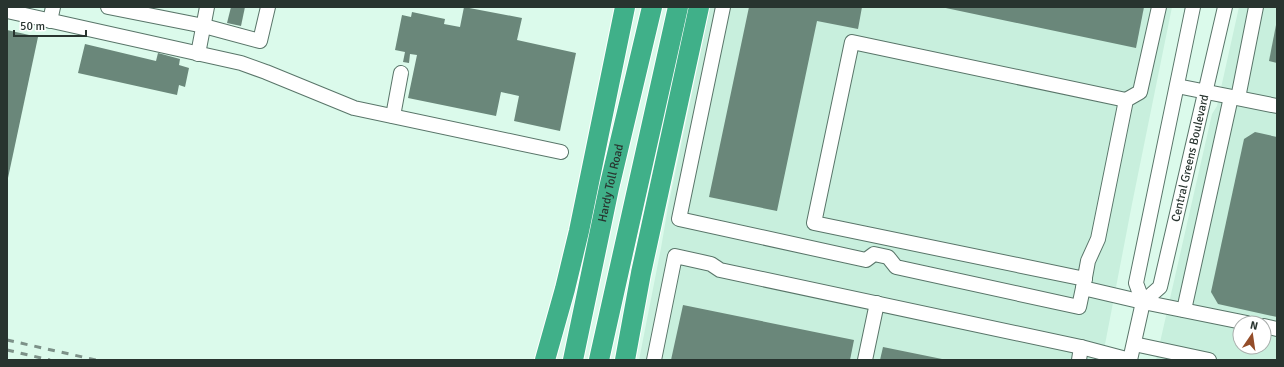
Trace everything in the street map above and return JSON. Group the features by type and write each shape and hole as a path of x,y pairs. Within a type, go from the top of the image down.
{"highway":[{"path":"545,360 565,289 579,231 625,7"},
{"name":"Hardy Toll Road","path":"573,360 609,188 652,7"},
{"path":"599,360 678,7"},
{"path":"625,360 641,273 698,7"},
{"path":"558,360 609,188"},
{"path":"609,360 617,276"}],"street":[{"path":"50,21 52,7"},
{"path":"108,7 204,26 260,41 268,7"},
{"path":"198,54 207,7"},
{"path":"724,7 679,218 866,260 874,254 888,257 896,267 1079,307 1088,261 1098,239 1126,100"},
{"path":"1159,7 1140,92 1126,100 852,42 814,223 1084,284 1143,302 1232,320"},
{"name":"Central Greens Boulevard","path":"1193,7 1136,283 1143,302 1160,287 1225,7"},
{"path":"1184,310 1256,7"},
{"path":"7,12 241,63 354,108 562,152"},
{"path":"393,116 401,73"},
{"path":"1177,86 1277,106"},
{"path":"654,360 675,256 711,264 720,270 877,304 1080,354 1130,360 1143,302"},
{"path":"865,360 877,304"},
{"path":"1134,344 1172,356 1209,360"}],"shaded area":[{"path":"710,7 1172,7 1102,360 639,360 668,207"},
{"path":"1239,7 1277,7 1277,360 1156,360 1212,114 1217,106"}],"building":[{"path":"231,7 245,7 241,26 227,23"},
{"path":"464,7 522,18 517,40 576,53 560,131 514,121 519,96 501,92 496,116 408,98 417,55 410,54 409,63 403,62 405,52 395,50 402,15 411,17 412,12 445,19 444,24 460,27"},
{"path":"749,7 862,7 858,29 817,21 777,211 709,197"},
{"path":"941,7 1144,7 1136,48"},
{"path":"1277,25 1277,63 1269,61"},
{"path":"7,30 38,37 8,178 7,178"},
{"path":"85,44 156,61 158,53 180,59 179,65 189,68 185,87 179,85 177,95 78,73"},
{"path":"1255,132 1277,137 1277,317 1218,304 1211,292 1244,139"},
{"path":"683,305 854,340 850,360 671,360"},
{"path":"883,347 942,359 942,360 880,360"}],"railway":[{"path":"7,340 96,360"},
{"path":"7,350 50,360"}]}
